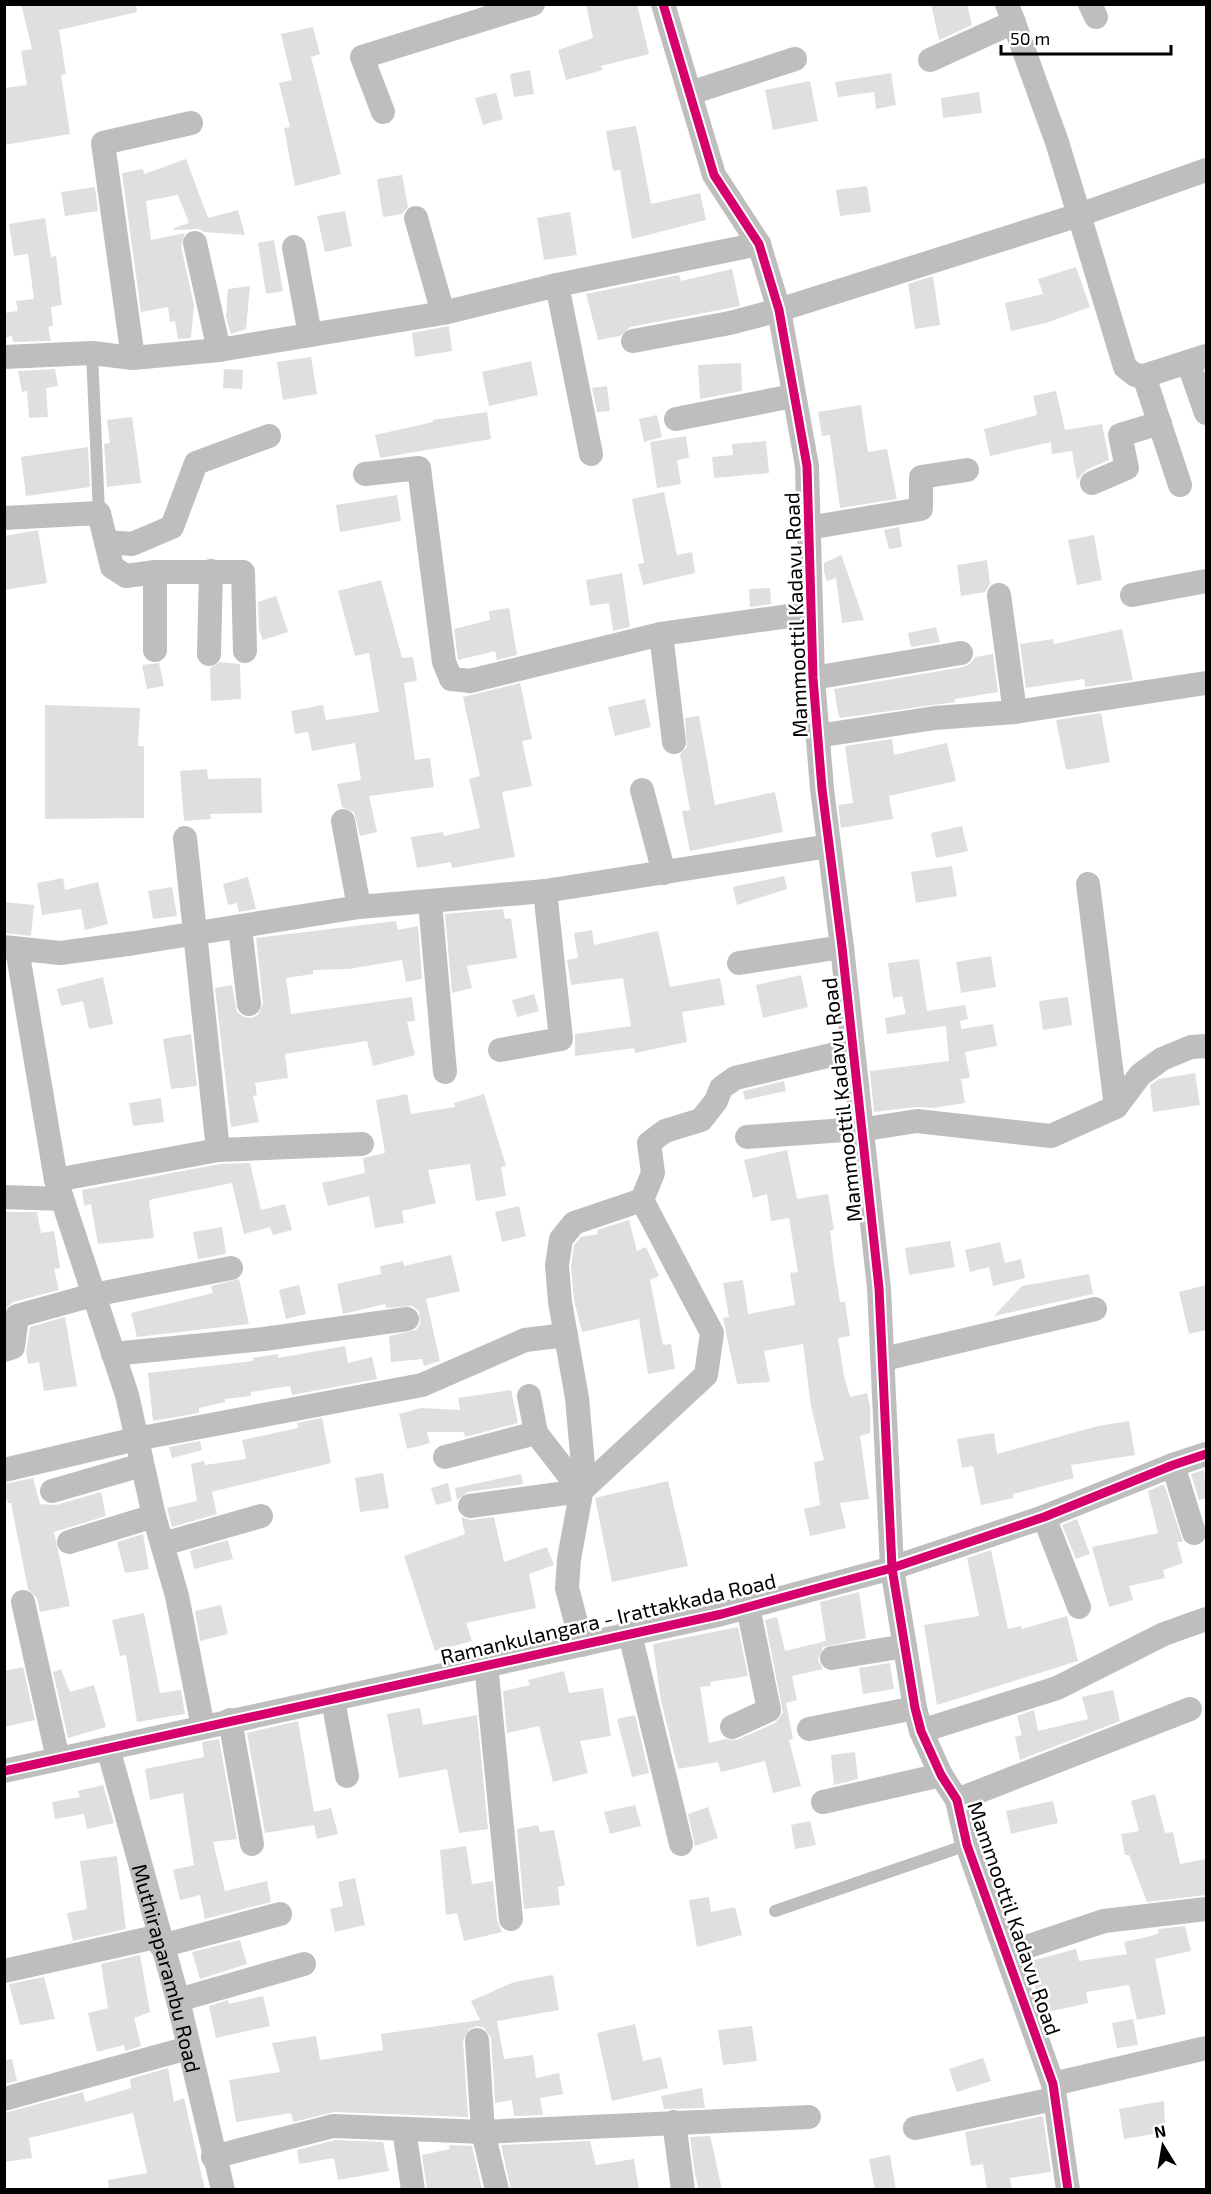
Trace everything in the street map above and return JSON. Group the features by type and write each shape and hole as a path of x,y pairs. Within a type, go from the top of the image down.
{"street":[{"path":"383,112 362,57 533,4"},
{"name":"Mammoottil Kadavu Road","path":"663,4 714,175 759,244 779,310 807,466 810,614 817,736 843,947 884,1359 884,1418 892,1568 918,1720 941,1775 957,1800 967,1845 1008,1953 1053,2092 1068,2190"},
{"path":"930,60 1010,13 1057,142 1125,367 1135,375 1144,376 1197,359 1206,413"},
{"path":"690,93 795,59"},
{"path":"132,358 103,143 191,123"},
{"path":"633,341 730,323 779,310 1079,215 1206,170"},
{"path":"416,218 443,313"},
{"path":"195,243 219,350"},
{"path":"4,357 92,352 132,358 219,350 443,313 556,285 759,244"},
{"path":"294,247 310,335"},
{"path":"556,285 591,454"},
{"path":"1144,376 1180,485"},
{"path":"676,419 793,396"},
{"path":"1092,483 1127,468 1120,435 1160,423"},
{"path":"106,542 132,544 172,526 196,463 269,436"},
{"path":"365,474 419,468 444,662 450,679 470,681 661,634 810,614"},
{"path":"808,528 921,510 921,477 967,470"},
{"path":"4,518 99,513 112,567 126,576 155,572 243,572 245,651"},
{"path":"209,654 211,571"},
{"path":"155,572 155,650"},
{"path":"1132,595 1206,581"},
{"path":"999,595 1015,712"},
{"path":"661,634 674,742"},
{"path":"813,678 962,653"},
{"path":"817,736 935,718 1015,712 1206,683"},
{"path":"642,790 664,873"},
{"path":"343,821 360,907"},
{"path":"185,838 218,1150"},
{"path":"203,1727 177,1596 154,1516 127,1395 59,1190 11,948 60,952 240,928 360,907 545,891 829,846"},
{"path":"1088,884 1116,1107"},
{"path":"500,1050 561,1039 545,891"},
{"path":"430,902 445,1072"},
{"path":"240,928 249,1004"},
{"path":"739,963 843,947"},
{"path":"747,1137 862,1128 917,1121 1052,1136 1116,1107 1140,1075 1162,1059 1191,1047 1206,1046"},
{"path":"582,1645 567,1588 569,1559 584,1477 577,1398 557,1265 561,1239 574,1223 642,1200 653,1173 649,1143 665,1131 701,1120 716,1101 721,1088 735,1078 852,1050"},
{"path":"4,1197 59,1190 218,1150 362,1144"},
{"path":"470,1506 581,1491 706,1375 712,1333 642,1200"},
{"path":"4,1350 13,1347 17,1316 93,1295 231,1268"},
{"path":"884,1359 1095,1309"},
{"path":"113,1354 264,1339 408,1319"},
{"path":"4,1470 136,1439 422,1385 525,1340 566,1335"},
{"path":"529,1396 536,1433 581,1491"},
{"path":"445,1457 536,1433"},
{"name":"Ramankulangara - Irattakkada Road","path":"4,1771 747,1607 892,1568 1044,1517 1206,1454"},
{"path":"52,1491 142,1465"},
{"path":"1173,1465 1194,1533"},
{"path":"69,1542 154,1516"},
{"path":"163,1544 261,1516"},
{"path":"1044,1517 1079,1607"},
{"path":"23,1602 58,1759"},
{"path":"732,1728 769,1710 747,1607"},
{"path":"809,1729 918,1720 1057,1689 1164,1634 1206,1619"},
{"path":"630,1634 681,1844"},
{"path":"832,1658 905,1646"},
{"path":"486,1664 511,1919"},
{"path":"333,1700 348,1776"},
{"path":"957,1800 1190,1709"},
{"path":"230,1720 252,1844"},
{"name":"Muthiraparambu Road","path":"108,1748 178,2000 213,2157 223,2190"},
{"path":"823,1802 941,1775"},
{"path":"1008,1953 1104,1921 1206,1909"},
{"path":"4,1971 160,1941 280,1914"},
{"path":"178,2000 304,1964"},
{"path":"477,2040 483,2132 496,2190"},
{"path":"4,2100 188,2048"},
{"path":"915,2128 1053,2092 1206,2048"},
{"path":"213,2157 333,2127 483,2132 808,2117"},
{"path":"674,2122 683,2190"},
{"path":"404,2129 413,2190"}],"lane":[{"path":"92,352 99,513"},
{"path":"776,1911 967,1845"}],"building":[{"path":"21,4 136,4 137,12 59,30 66,74 61,75 70,134 4,145 4,88 27,85 21,51 32,49"},
{"path":"586,4 637,4 649,54 601,66 603,70 566,80 558,50 593,38"},
{"path":"931,4 967,4 972,25 939,40"},
{"path":"313,27 320,54 311,57 341,174 295,186 284,128 290,127 279,83 292,80 281,34"},
{"path":"530,70 534,94 514,97 510,74"},
{"path":"891,73 896,105 876,109 874,92 838,97 835,82"},
{"path":"810,81 818,121 773,130 765,90"},
{"path":"979,92 982,113 943,118 941,98"},
{"path":"496,93 503,119 483,125 475,98"},
{"path":"636,126 651,204 700,193 706,220 632,239 620,170 613,171 606,131"},
{"path":"186,159 208,218 238,210 245,235 204,232 199,229 174,230 174,228 189,223 178,195 146,201 151,240 185,233 181,246 194,305 191,338 178,339 175,321 170,322 168,307 141,312 122,173 143,169 144,174"},
{"path":"402,175 408,207 402,214 383,217 377,179"},
{"path":"867,186 871,212 840,216 836,190"},
{"path":"95,187 98,211 65,216 61,192"},
{"path":"345,211 352,246 325,252 317,216"},
{"path":"570,212 577,255 544,260 537,218"},
{"path":"45,218 51,257 56,256 62,305 51,307 53,326 48,327 51,341 13,342 12,336 4,338 4,313 18,311 16,301 34,299 28,254 14,256 9,224"},
{"path":"274,240 283,291 266,294 258,243"},
{"path":"1076,267 1090,307 1046,323 1011,331 1005,303 1043,294 1038,279"},
{"path":"732,269 740,306 630,327 620,336 598,340 586,294 679,275 681,281"},
{"path":"933,276 940,325 915,329 908,284"},
{"path":"250,286 246,329 231,334 226,317 228,289"},
{"path":"449,326 452,351 415,357 412,333"},
{"path":"311,357 317,394 283,400 277,362"},
{"path":"531,361 538,395 489,406 482,372"},
{"path":"741,363 742,391 700,399 698,365"},
{"path":"55,369 58,386 46,388 48,417 29,418 27,391 22,392 18,371"},
{"path":"224,369 243,370 242,389 223,388"},
{"path":"607,386 610,411 597,412 592,388"},
{"path":"1056,391 1065,430 1102,424 1109,460 1086,470 1077,480 1072,451 1052,454 1051,442 990,456 984,429 1037,415 1033,396"},
{"path":"861,405 868,452 887,449 897,499 840,508 830,435 822,436 818,412"},
{"path":"487,412 491,439 380,458 375,435 433,422 433,420"},
{"path":"657,415 662,437 644,442 639,419"},
{"path":"132,417 141,483 107,487 104,444 110,443 107,420"},
{"path":"686,436 689,458 677,460 681,484 657,488 650,442"},
{"path":"766,441 769,473 714,478 712,457 733,455 732,444"},
{"path":"88,447 90,487 26,496 21,457"},
{"path":"664,492 677,555 692,552 695,573 643,585 638,564 644,563 632,499"},
{"path":"397,495 401,521 340,532 336,505"},
{"path":"899,527 902,547 889,549 884,530"},
{"path":"38,530 47,583 4,590 4,536"},
{"path":"1094,535 1102,580 1077,585 1068,540"},
{"path":"841,555 864,620 842,623 836,578 827,581 824,563"},
{"path":"987,560 990,584 985,592 961,596 957,565"},
{"path":"622,573 630,627 613,631 609,603 590,606 586,580"},
{"path":"381,580 402,658 413,657 417,681 404,683 415,760 430,758 434,787 369,796 377,832 360,836 354,812 342,807 337,784 361,780 355,743 312,751 308,732 295,734 291,711 323,705 326,720 379,712 369,653 355,656 338,591"},
{"path":"770,588 771,604 750,607 749,589"},
{"path":"276,596 288,632 263,640 259,630 258,602"},
{"path":"509,608 517,655 497,660 495,651 458,660 454,629 490,620 489,611"},
{"path":"936,627 940,642 911,647 908,633"},
{"path":"1122,629 1133,680 1085,687 1084,679 1026,688 1020,644 1053,639 1054,644"},
{"path":"993,654 998,692 955,699 955,702 840,718 838,713 834,689 963,667 970,664 975,657"},
{"path":"220,662 240,664 241,699 211,701 210,668"},
{"path":"159,663 164,686 147,689 142,665"},
{"path":"520,683 532,739 522,741 532,786 502,792 515,857 452,868 451,862 417,868 411,837 443,832 444,836 480,828 469,779 480,776 463,697"},
{"path":"645,699 651,727 615,736 608,707"},
{"path":"45,705 140,708 138,746 144,746 144,818 45,819"},
{"path":"1101,713 1110,762 1066,770 1056,720"},
{"path":"699,716 715,805 775,792 783,832 690,851 682,811 690,810 680,754 687,747 685,718"},
{"path":"892,739 894,755 947,743 956,781 889,796 893,819 841,828 838,805 853,803 845,746"},
{"path":"207,769 208,779 261,778 262,813 210,814 211,819 184,821 180,771"},
{"path":"962,826 968,851 936,858 931,833"},
{"path":"952,866 957,896 916,903 911,872"},
{"path":"784,876 787,889 737,905 733,887"},
{"path":"248,877 256,909 239,912 237,903 228,905 223,884"},
{"path":"63,878 65,890 98,882 108,924 85,930 81,909 42,915 37,883"},
{"path":"172,887 177,916 153,919 148,891"},
{"path":"4,902 34,905 31,936 4,933"},
{"path":"503,909 505,919 511,918 517,958 467,966 472,988 452,993 445,914"},
{"path":"396,921 398,930 418,926 422,979 406,982 402,960 349,969 313,970 313,974 286,978 291,1014 412,997 415,1021 407,1022 415,1055 373,1066 367,1041 285,1054 288,1078 255,1083 257,1095 253,1096 259,1122 231,1127 215,988 232,985 237,1012 244,1017 251,1018 258,1015 263,1003 256,938"},
{"path":"592,930 594,945 658,931 670,987 720,978 725,1005 682,1012 687,1042 635,1053 634,1048 575,1056 575,1034 631,1026 623,978 571,985 567,960 578,958 574,933"},
{"path":"991,956 996,987 961,993 956,962"},
{"path":"919,959 927,1011 965,1005 968,1019 960,1021 961,1029 993,1024 997,1046 965,1052 970,1078 961,1079 965,1103 933,1108 915,1107 874,1112 870,1071 949,1061 946,1026 887,1034 885,1018 906,1014 902,996 893,998 888,963"},
{"path":"801,975 808,1007 763,1018 756,985"},
{"path":"103,977 113,1024 89,1029 83,1001 61,1006 57,989"},
{"path":"534,994 539,1011 517,1017 512,1000"},
{"path":"1068,997 1072,1025 1043,1030 1039,1001"},
{"path":"191,1034 197,1086 171,1089 163,1039"},
{"path":"1195,1073 1200,1105 1153,1112 1150,1085 1159,1079"},
{"path":"784,1081 786,1091 745,1100 743,1091"},
{"path":"407,1094 411,1114 455,1107 454,1103 484,1094 506,1166 501,1167 506,1196 476,1201 470,1164 428,1170 436,1203 402,1211 404,1223 375,1228 369,1196 328,1206 322,1183 365,1173 363,1158 385,1153 376,1100"},
{"path":"161,1098 164,1122 133,1126 129,1103"},
{"path":"787,1150 797,1199 828,1194 834,1230 830,1231 840,1302 845,1302 850,1336 838,1338 844,1376 850,1397 867,1393 870,1406 870,1433 860,1436 869,1499 840,1503 846,1528 810,1536 804,1509 820,1505 814,1462 824,1460 811,1406 803,1344 764,1351 770,1382 737,1384 723,1318 729,1317 723,1283 743,1280 748,1314 795,1305 790,1273 798,1272 789,1218 771,1221 767,1194 753,1198 744,1160"},
{"path":"250,1163 261,1210 285,1204 292,1230 273,1235 270,1227 244,1234 232,1183 153,1199 149,1201 154,1238 98,1244 91,1204 84,1206 82,1190 220,1164"},
{"path":"519,1206 526,1236 502,1242 495,1212"},
{"path":"4,1212 37,1212 41,1233 54,1231 60,1268 54,1269 59,1290 13,1302 4,1310"},
{"path":"629,1220 637,1251 646,1247 659,1276 650,1280 663,1345 671,1344 675,1369 648,1374 639,1319 582,1332 574,1300 571,1266 574,1245 581,1237 598,1234 597,1230"},
{"path":"222,1227 226,1254 198,1259 193,1232"},
{"path":"950,1241 955,1267 909,1275 905,1248"},
{"path":"1000,1242 1005,1263 1021,1259 1025,1278 993,1286 989,1267 970,1272 965,1250"},
{"path":"451,1255 460,1291 426,1299 440,1361 424,1366 422,1359 391,1362 389,1336 416,1330 420,1324 419,1311 412,1306 386,1308 385,1304 343,1314 337,1284 381,1274 380,1266 403,1261 404,1266"},
{"path":"1089,1274 1093,1294 994,1316 1022,1286"},
{"path":"239,1279 249,1324 137,1337 131,1313 213,1293 211,1286"},
{"path":"299,1285 306,1314 286,1319 279,1290"},
{"path":"1206,1285 1206,1330 1189,1334 1179,1292"},
{"path":"65,1317 77,1386 44,1391 39,1362 28,1364 26,1352 30,1327"},
{"path":"345,1346 348,1363 372,1357 377,1379 292,1395 290,1386 251,1392 251,1396 225,1399 225,1402 199,1408 199,1413 153,1421 148,1373 253,1361 253,1358 278,1354 278,1358"},
{"path":"511,1390 518,1423 465,1437 464,1432 427,1432 430,1443 407,1449 399,1414 421,1408 460,1410 458,1398"},
{"path":"322,1418 331,1463 212,1492 217,1514 172,1527 167,1508 197,1501 191,1464 204,1461 205,1465 246,1459 242,1440 298,1428 297,1423"},
{"path":"1129,1421 1135,1455 1071,1465 1074,1478 1013,1494 1013,1498 981,1505 973,1466 962,1468 957,1439 994,1433 997,1454 1098,1426"},
{"path":"200,1441 202,1450 172,1458 169,1447"},
{"path":"1204,1470 1206,1498 1199,1500 1191,1474"},
{"path":"383,1473 389,1508 360,1512 355,1478"},
{"path":"521,1474 523,1484 468,1492 457,1500 455,1488"},
{"path":"33,1478 40,1504 56,1505 101,1492 106,1516 54,1532 70,1606 40,1612 37,1598 28,1589 11,1503 8,1503 4,1490 4,1484"},
{"path":"668,1481 688,1566 612,1582 595,1498"},
{"path":"448,1483 452,1501 436,1505 431,1488"},
{"path":"1164,1484 1183,1542 1177,1542 1183,1563 1163,1570 1165,1578 1129,1586 1133,1600 1109,1607 1092,1547 1158,1533 1148,1491"},
{"path":"461,1517 471,1520 494,1517 504,1562 547,1547 554,1565 529,1574 536,1608 466,1623 472,1641 435,1651 404,1556 465,1534"},
{"path":"1077,1519 1090,1554 1076,1559 1062,1525"},
{"path":"143,1534 149,1569 125,1573 117,1542"},
{"path":"228,1540 233,1559 194,1569 190,1551"},
{"path":"991,1550 1008,1629 1021,1626 1022,1629 1067,1616 1078,1661 937,1705 924,1625 979,1616 967,1558"},
{"path":"859,1592 866,1638 823,1647 818,1660 823,1669 792,1676 797,1700 786,1703 793,1739 789,1740 801,1786 773,1793 765,1761 721,1772 718,1762 678,1769 661,1701 653,1644 738,1627 748,1676 710,1682 711,1686 700,1687 709,1743 725,1739 737,1740 775,1723 783,1713 765,1620 777,1617 785,1651 826,1641 820,1602"},
{"path":"221,1605 228,1634 200,1641 195,1611"},
{"path":"144,1613 160,1693 181,1690 185,1714 137,1722 126,1655 120,1656 112,1620"},
{"path":"890,1663 894,1689 863,1694 859,1668"},
{"path":"23,1667 35,1720 4,1727 4,1671"},
{"path":"61,1669 70,1692 94,1685 106,1727 68,1738 53,1672"},
{"path":"564,1671 569,1693 603,1688 611,1736 580,1741 588,1773 553,1782 539,1726 507,1733 503,1691 530,1685 528,1680"},
{"path":"1113,1690 1120,1721 1020,1760 1015,1737 1022,1735 1017,1716 1034,1710 1038,1731 1088,1719 1082,1697"},
{"path":"420,1708 423,1725 477,1715 488,1829 459,1833 447,1769 399,1778 387,1714"},
{"path":"635,1715 649,1773 632,1777 617,1719"},
{"path":"298,1721 314,1812 331,1808 338,1834 317,1839 314,1825 265,1833 247,1733"},
{"path":"219,1739 237,1839 213,1842 225,1891 267,1881 271,1902 205,1919 200,1895 180,1900 173,1870 194,1865 183,1793 150,1800 145,1769 204,1757 202,1742"},
{"path":"855,1752 858,1779 834,1785 831,1755"},
{"path":"103,1785 114,1823 87,1829 84,1814 55,1819 52,1802 80,1797 78,1791"},
{"path":"1155,1794 1165,1833 1173,1832 1180,1864 1206,1859 1206,1895 1147,1902 1129,1855 1125,1855 1121,1834 1139,1831 1131,1801"},
{"path":"1053,1801 1058,1823 1011,1834 1006,1811"},
{"path":"635,1805 641,1826 610,1834 604,1812"},
{"path":"708,1807 718,1838 695,1846 688,1814"},
{"path":"810,1821 816,1845 795,1849 791,1825"},
{"path":"538,1825 540,1832 554,1830 565,1885 558,1887 560,1905 524,1909 517,1829"},
{"path":"466,1846 472,1884 493,1881 497,1920 502,1932 464,1941 457,1913 446,1915 440,1850"},
{"path":"117,1856 126,1929 73,1941 67,1913 87,1909 80,1861"},
{"path":"355,1878 365,1925 335,1932 330,1909 343,1906 338,1882"},
{"path":"709,1897 711,1912 735,1907 742,1935 697,1947 689,1900"},
{"path":"1185,1926 1191,1951 1155,1959 1166,2014 1137,2020 1129,1985 1086,1992 1088,2003 1043,2013 1027,1962 1076,1949 1079,1961 1127,1954 1124,1942 1159,1933 1158,1929"},
{"path":"240,1940 247,1964 200,1979 192,1952"},
{"path":"140,1955 150,2012 134,2018 141,2046 125,2051 124,2045 97,2052 88,2013 108,2008 101,1964"},
{"path":"553,1975 559,2010 497,2021 504,2059 533,2055 536,2078 559,2073 563,2094 540,2098 543,2115 514,2116 512,2100 495,2103 491,2038 484,2028 477,2026 469,2029 463,2040 468,2117 334,2112 293,2122 291,2113 236,2122 229,2080 280,2072 272,2043 316,2036 320,2060 383,2050 381,2034 480,2020 471,2001 514,1982"},
{"path":"44,1977 55,2019 20,2025 9,1984"},
{"path":"263,1996 270,2026 216,2038 209,2006 228,2000 229,2004"},
{"path":"1133,2019 1138,2045 1117,2048 1112,2023"},
{"path":"635,2024 643,2061 661,2057 668,2088 612,2101 597,2033"},
{"path":"752,2026 757,2061 723,2065 718,2030"},
{"path":"983,2058 991,2081 957,2092 949,2069"},
{"path":"12,2059 17,2081 4,2084 4,2060"},
{"path":"168,2068 174,2102 184,2098 205,2190 109,2190 108,2180 147,2173 133,2113 29,2138 32,2158 4,2162 4,2113 83,2092 85,2102 131,2088 130,2079"},
{"path":"702,2088 705,2108 664,2109 661,2096"},
{"path":"1164,2101 1165,2132 1124,2139 1119,2109"},
{"path":"1043,2116 1051,2172 1010,2178 1012,2190 987,2190 983,2164 971,2166 965,2132"},
{"path":"710,2136 722,2190 699,2190 695,2175 690,2137"},
{"path":"335,2140 383,2142 389,2171 338,2180 334,2158 299,2164 297,2150"},
{"path":"590,2141 596,2165 634,2159 639,2190 511,2190 501,2145"},
{"path":"449,2145 472,2146 482,2190 427,2190 422,2155 450,2149"},
{"path":"890,2155 896,2190 875,2190 869,2159"}],"cycle path":[{"path":"663,4 714,175 759,244 779,310 807,466 813,678 822,789 842,947 879,1288 892,1568 915,1708 921,1731 941,1775 957,1800 967,1845 1053,2084 1068,2190"},
{"path":"4,1771 722,1614 892,1568 1044,1517 1206,1454"}]}
